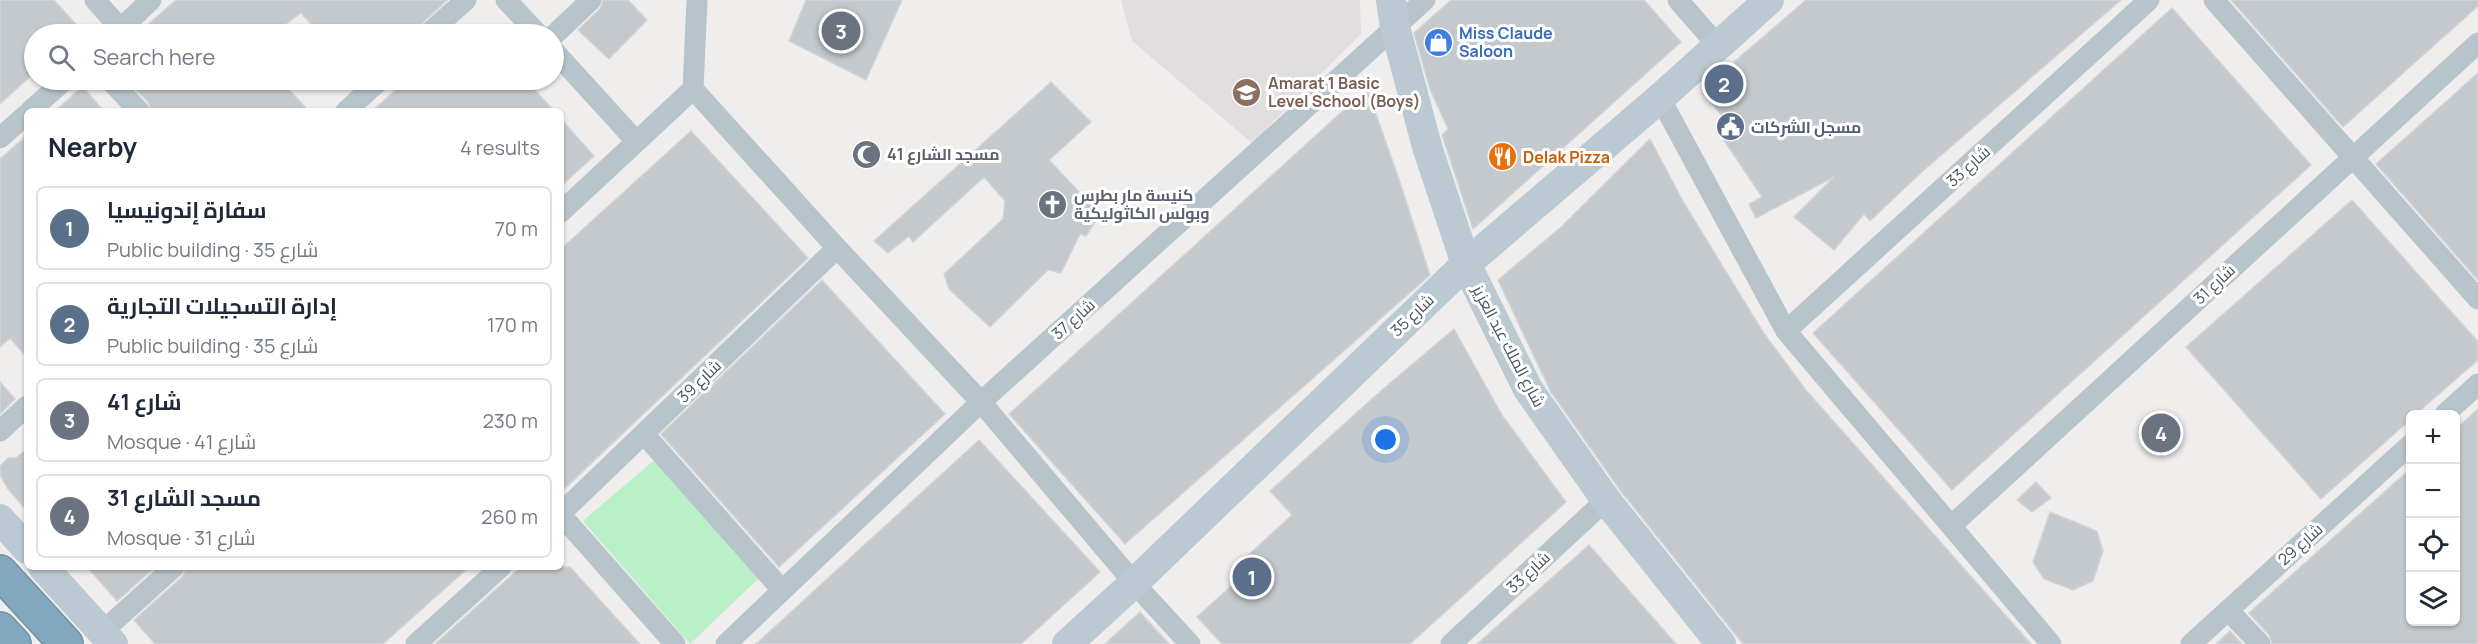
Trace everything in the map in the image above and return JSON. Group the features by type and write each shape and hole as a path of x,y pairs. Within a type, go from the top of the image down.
{"highway":[{"path":"0,572 66,644"},
{"path":"0,629 14,644"}],"street":[{"path":"95,0 112,24"},
{"path":"126,24 151,0"},
{"path":"439,24 466,0"},
{"path":"506,0 529,24"},
{"path":"564,26 591,0"},
{"path":"697,0 693,89 981,402 1134,583 1190,644"},
{"name":"شارع 37","path":"726,644 1393,13 1425,0"},
{"path":"1678,0 1718,46"},
{"name":"شارع 35","path":"1067,644 1134,583 1466,264 1660,98 1769,0"},
{"name":"شارع 33","path":"1786,331 2150,0"},
{"path":"2214,0 2478,299"},
{"name":"شارع الملك عبد العزيز","path":"1393,13 1428,150 1466,264 1528,389 1606,500 1722,644"},
{"name":"شارع 31","path":"1951,526 2478,44"},
{"path":"564,62 636,141"},
{"path":"564,209 693,89"},
{"path":"34,108 54,90"},
{"path":"119,90 136,108"},
{"path":"349,108 369,90"},
{"path":"1660,98 1786,331 2051,644"},
{"path":"0,138 24,116"},
{"name":"شارع 39","path":"564,511 837,248"},
{"path":"2449,410 2478,384"},
{"path":"0,430 24,409"},
{"path":"644,434 782,590"},
{"name":"شارع 29","path":"2191,644 2406,449"},
{"name":"شارع 33","path":"1451,644 1606,500"},
{"path":"564,517 675,644"},
{"path":"0,519 24,546"},
{"path":"46,570 107,638 171,570"},
{"path":"416,644 498,570"},
{"path":"2228,610 2260,644"}],"shaded area":[{"name":"Amarat 1 Basic Level School (Boys)","path":"1121,0 1360,0 1361,34 1252,143 1132,41"}],"green space":[{"path":"659,456 763,574 690,644 583,521"}],"building":[{"path":"0,0 54,0 76,24 24,24 24,82 0,104"},
{"path":"176,0 447,0 422,24 311,24 301,13 286,24 148,24"},
{"path":"603,0 628,0 647,20 609,59 578,30 600,9"},
{"path":"806,0 902,0 866,80 789,41"},
{"path":"1451,0 1644,0 1681,42 1473,229 1442,135 1448,129 1430,89 1414,33"},
{"path":"1806,0 2121,0 1924,170 1870,221 1864,214 1834,250 1794,217 1834,177 1756,218 1749,204 1762,197 1719,133 1730,125 1703,93 1736,65 1734,62"},
{"path":"2231,0 2478,0 2478,6 2343,127"},
{"path":"2172,8 2311,165 1952,490 1813,333"},
{"path":"2478,73 2478,280 2376,164"},
{"path":"1051,82 1091,122 1049,160 1100,214 1086,236 1080,234 1061,273 1048,270 990,327 949,289 944,274 1003,219 1005,201 984,177 913,242 909,236 888,253 874,241"},
{"path":"1367,89 1430,275 1125,544 1009,414"},
{"path":"78,90 86,90 101,108 58,108"},
{"path":"137,90 289,90 306,108 150,108 148,102"},
{"path":"396,90 535,90 551,108 375,108"},
{"path":"564,122 594,156 564,183"},
{"path":"691,131 808,258 564,489 564,246"},
{"path":"24,138 24,354 10,338 0,347 0,159"},
{"path":"1650,139 1684,203 1763,332 1805,389 2031,644 1743,644 1620,490 1551,392 1498,280 1561,227"},
{"path":"2352,200 2478,342 2478,360 2421,410 2406,410 2406,424 2321,499 2186,347"},
{"path":"822,280 945,414 779,567 661,434"},
{"path":"1454,329 1502,415 1566,502 1410,644 1222,644 1197,617 1253,566 1245,558 1292,515 1270,491 1375,396"},
{"path":"0,382 15,399 0,414"},
{"path":"2478,409 2478,644 2272,644 2269,635 2249,613 2406,473 2406,626 2460,626 2460,425"},
{"path":"979,440 1100,572 1021,644 756,644"},
{"path":"24,451 24,508 1,477 0,466 8,458 16,458"},
{"path":"2036,482 2051,498 2032,512 2017,500"},
{"path":"2050,512 2097,531 2103,551 2093,581 2073,590 2044,579 2033,562"},
{"path":"1589,545 1676,644 1477,644 1538,590"},
{"path":"564,567 570,567 640,644 435,644 518,570 564,570"},
{"path":"90,570 152,570 117,601"},
{"path":"185,570 466,570 383,644 155,644 134,620 183,576"},
{"path":"1140,612 1169,644 1105,644"},
{"path":"2230,631 2242,644 2216,644"}],"place":[{"name":"شارع 41","path":"841,31"},
{"name":"Miss Claude Saloon","path":"1438,42"},
{"name":"إدارة التسجيلات التجارية","path":"1724,84"},
{"name":"Amarat 1 Basic Level School (Boys)","path":"1247,92"},
{"name":"مسجل الشركات","path":"1730,127"},
{"name":"مسجد الشارع 41","path":"866,154"},
{"name":"Delak Pizza","path":"1502,157"},
{"name":"كنيسة مار بطرس وبولس الكاثوليكية","path":"1053,204"},
{"name":"مسجد الشارع 31","path":"2161,433"},
{"name":"سفارة إندونيسيا","path":"1252,577"}]}
